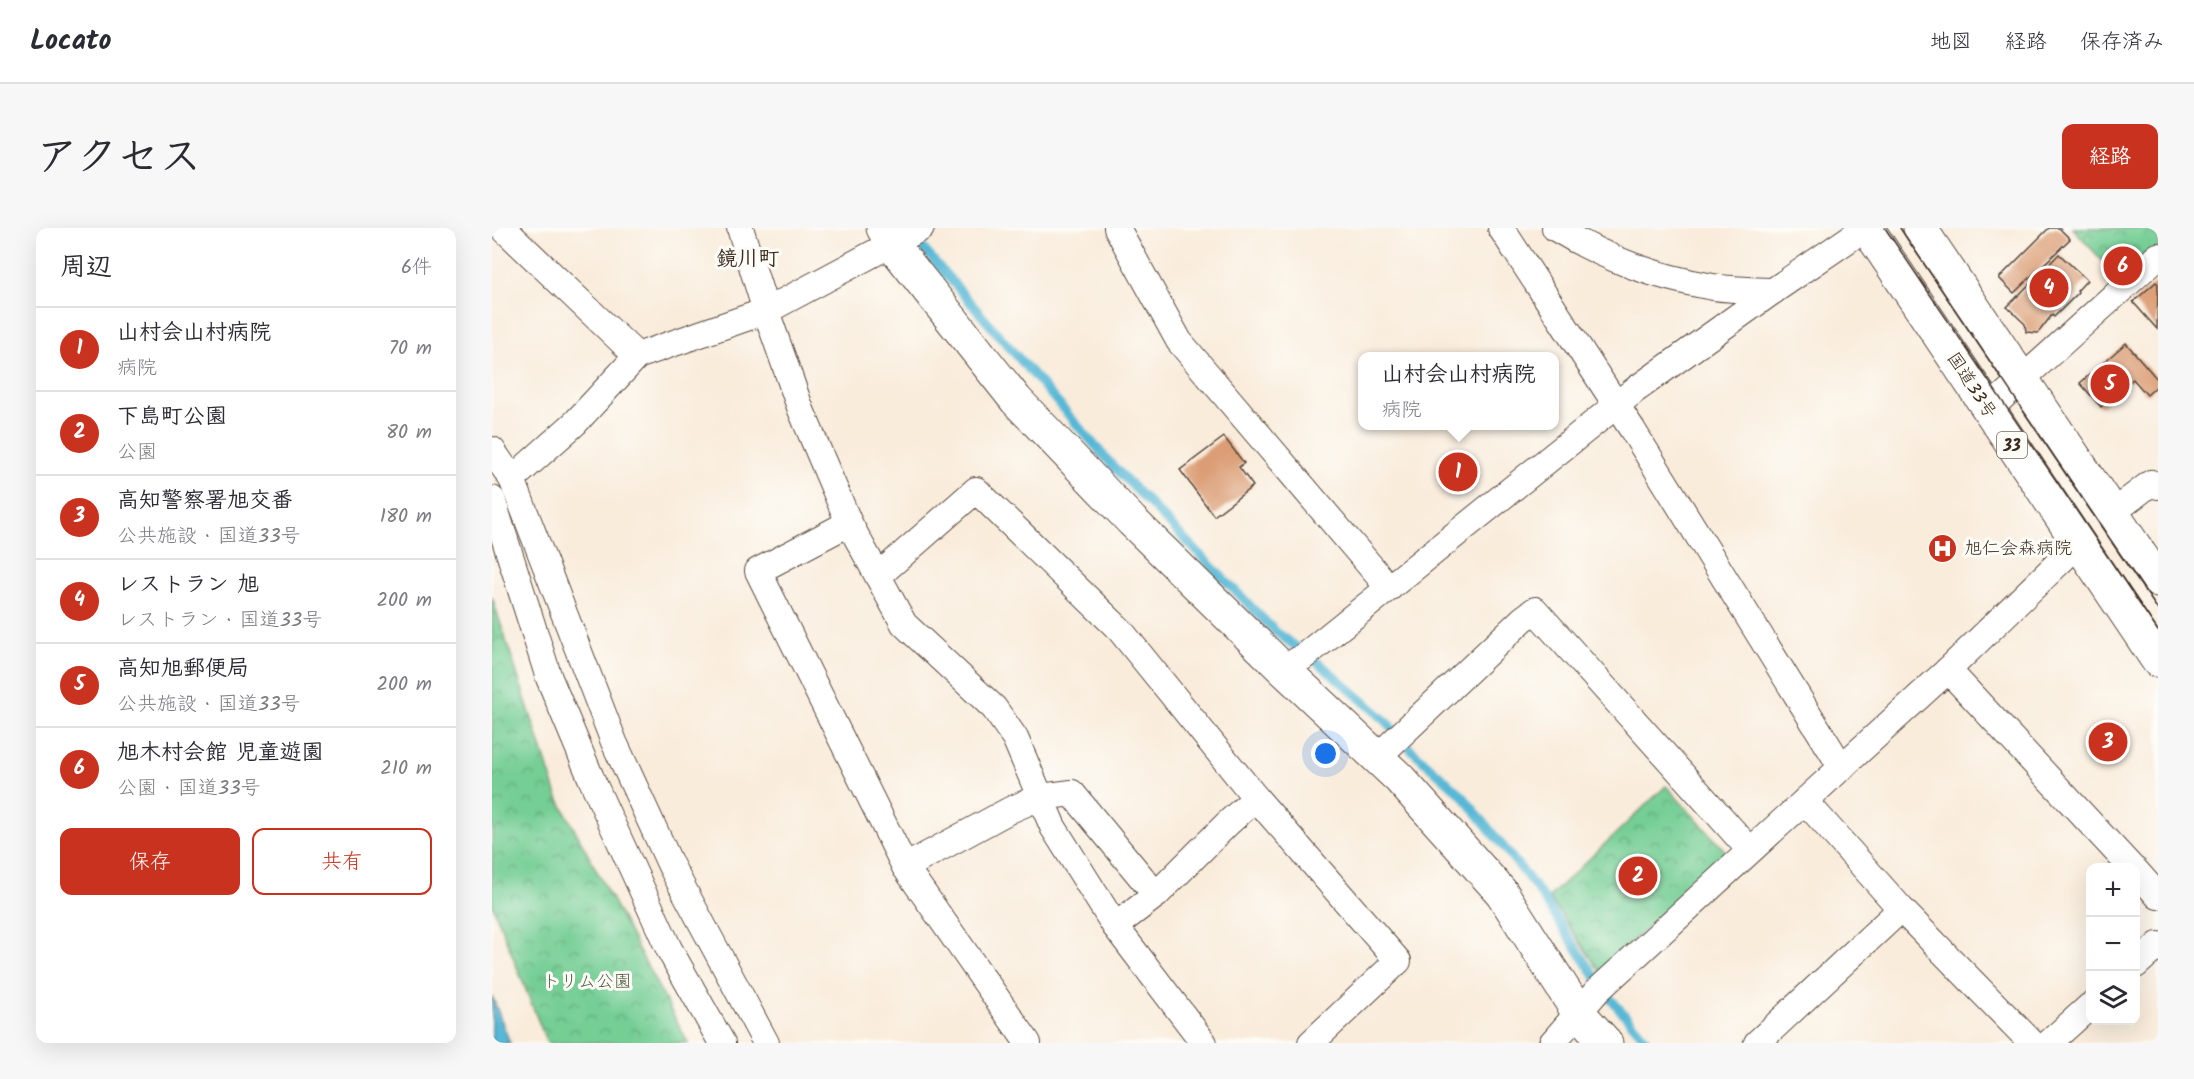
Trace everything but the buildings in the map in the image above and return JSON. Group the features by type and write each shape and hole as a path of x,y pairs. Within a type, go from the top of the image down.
{"main road":[{"name":"国道33号","path":"1866,228 2158,662"},
{"name":"33","path":"1920,228 2158,580"},
{"path":"899,235 1016,400 1132,521 1303,656 1389,745 1399,778 1502,893 1588,1001 1606,1043"}],"street":[{"path":"503,228 637,356"},
{"path":"740,228 801,410 849,523 904,624 994,708 1015,738 1053,827 1115,926 1204,1043"},
{"path":"1117,228 1179,341 1389,588"},
{"path":"1500,228 1617,406 1842,768"},
{"path":"1555,228 1597,252 1644,272 1715,287 1773,291"},
{"path":"1303,656 1635,390 1773,291 1866,228"},
{"path":"512,479 575,423 637,356 766,310 899,235"},
{"path":"1988,410 2158,256"},
{"path":"492,450 512,479 619,752 671,866 766,1043"},
{"path":"2112,513 2151,483 2158,486"},
{"path":"878,576 976,490 1120,630 1256,798 1398,961 1311,1043"},
{"path":"492,499 549,678 591,778 669,949 722,1043"},
{"path":"849,523 758,572 905,867 1028,1043"},
{"path":"1552,1043 1588,1001 1618,971 1948,670 2079,543"},
{"path":"1389,745 1535,610 1750,850"},
{"path":"1948,670 2128,863"},
{"path":"905,867 1010,810 1040,797 1072,793 1156,895"},
{"path":"1115,926 1156,895 1256,798"},
{"path":"1805,801 1901,909 2032,1043"},
{"path":"2140,876 2158,896"},
{"path":"1757,1043 1901,909"},
{"path":"2140,961 2158,945"},
{"path":"2049,1043 2086,1010"}],"green space":[{"path":"2073,228 2158,228 2158,250 2121,282"},
{"name":"トリム公園","path":"492,597 557,796 688,1043 547,1043 492,904"},
{"path":"1666,786 1728,854 1600,971 1549,897"}],"water":[{"path":"492,996 510,1043 492,1043"}],"waterway":[{"path":"914,235 921,246 1112,465 1276,632 1325,668 1386,721 1406,745 1463,796 1537,889 1609,997 1649,1043"}],"tram line":[{"path":"1885,228 2158,631"},
{"path":"1900,228 2158,610"}],"place":[{"name":"旭木村会館 児童遊園","path":"2123,266"},
{"name":"レストラン 旭","path":"2049,288"},
{"name":"高知旭郵便局","path":"2110,384"},
{"name":"山村会山村病院","path":"1458,472"},
{"name":"旭仁会森病院","path":"1943,548"},
{"name":"高知警察署旭交番","path":"2108,742"},
{"name":"下島町公園","path":"1638,876"}],"district":[{"name":"鏡川町","path":"748,258"}]}
